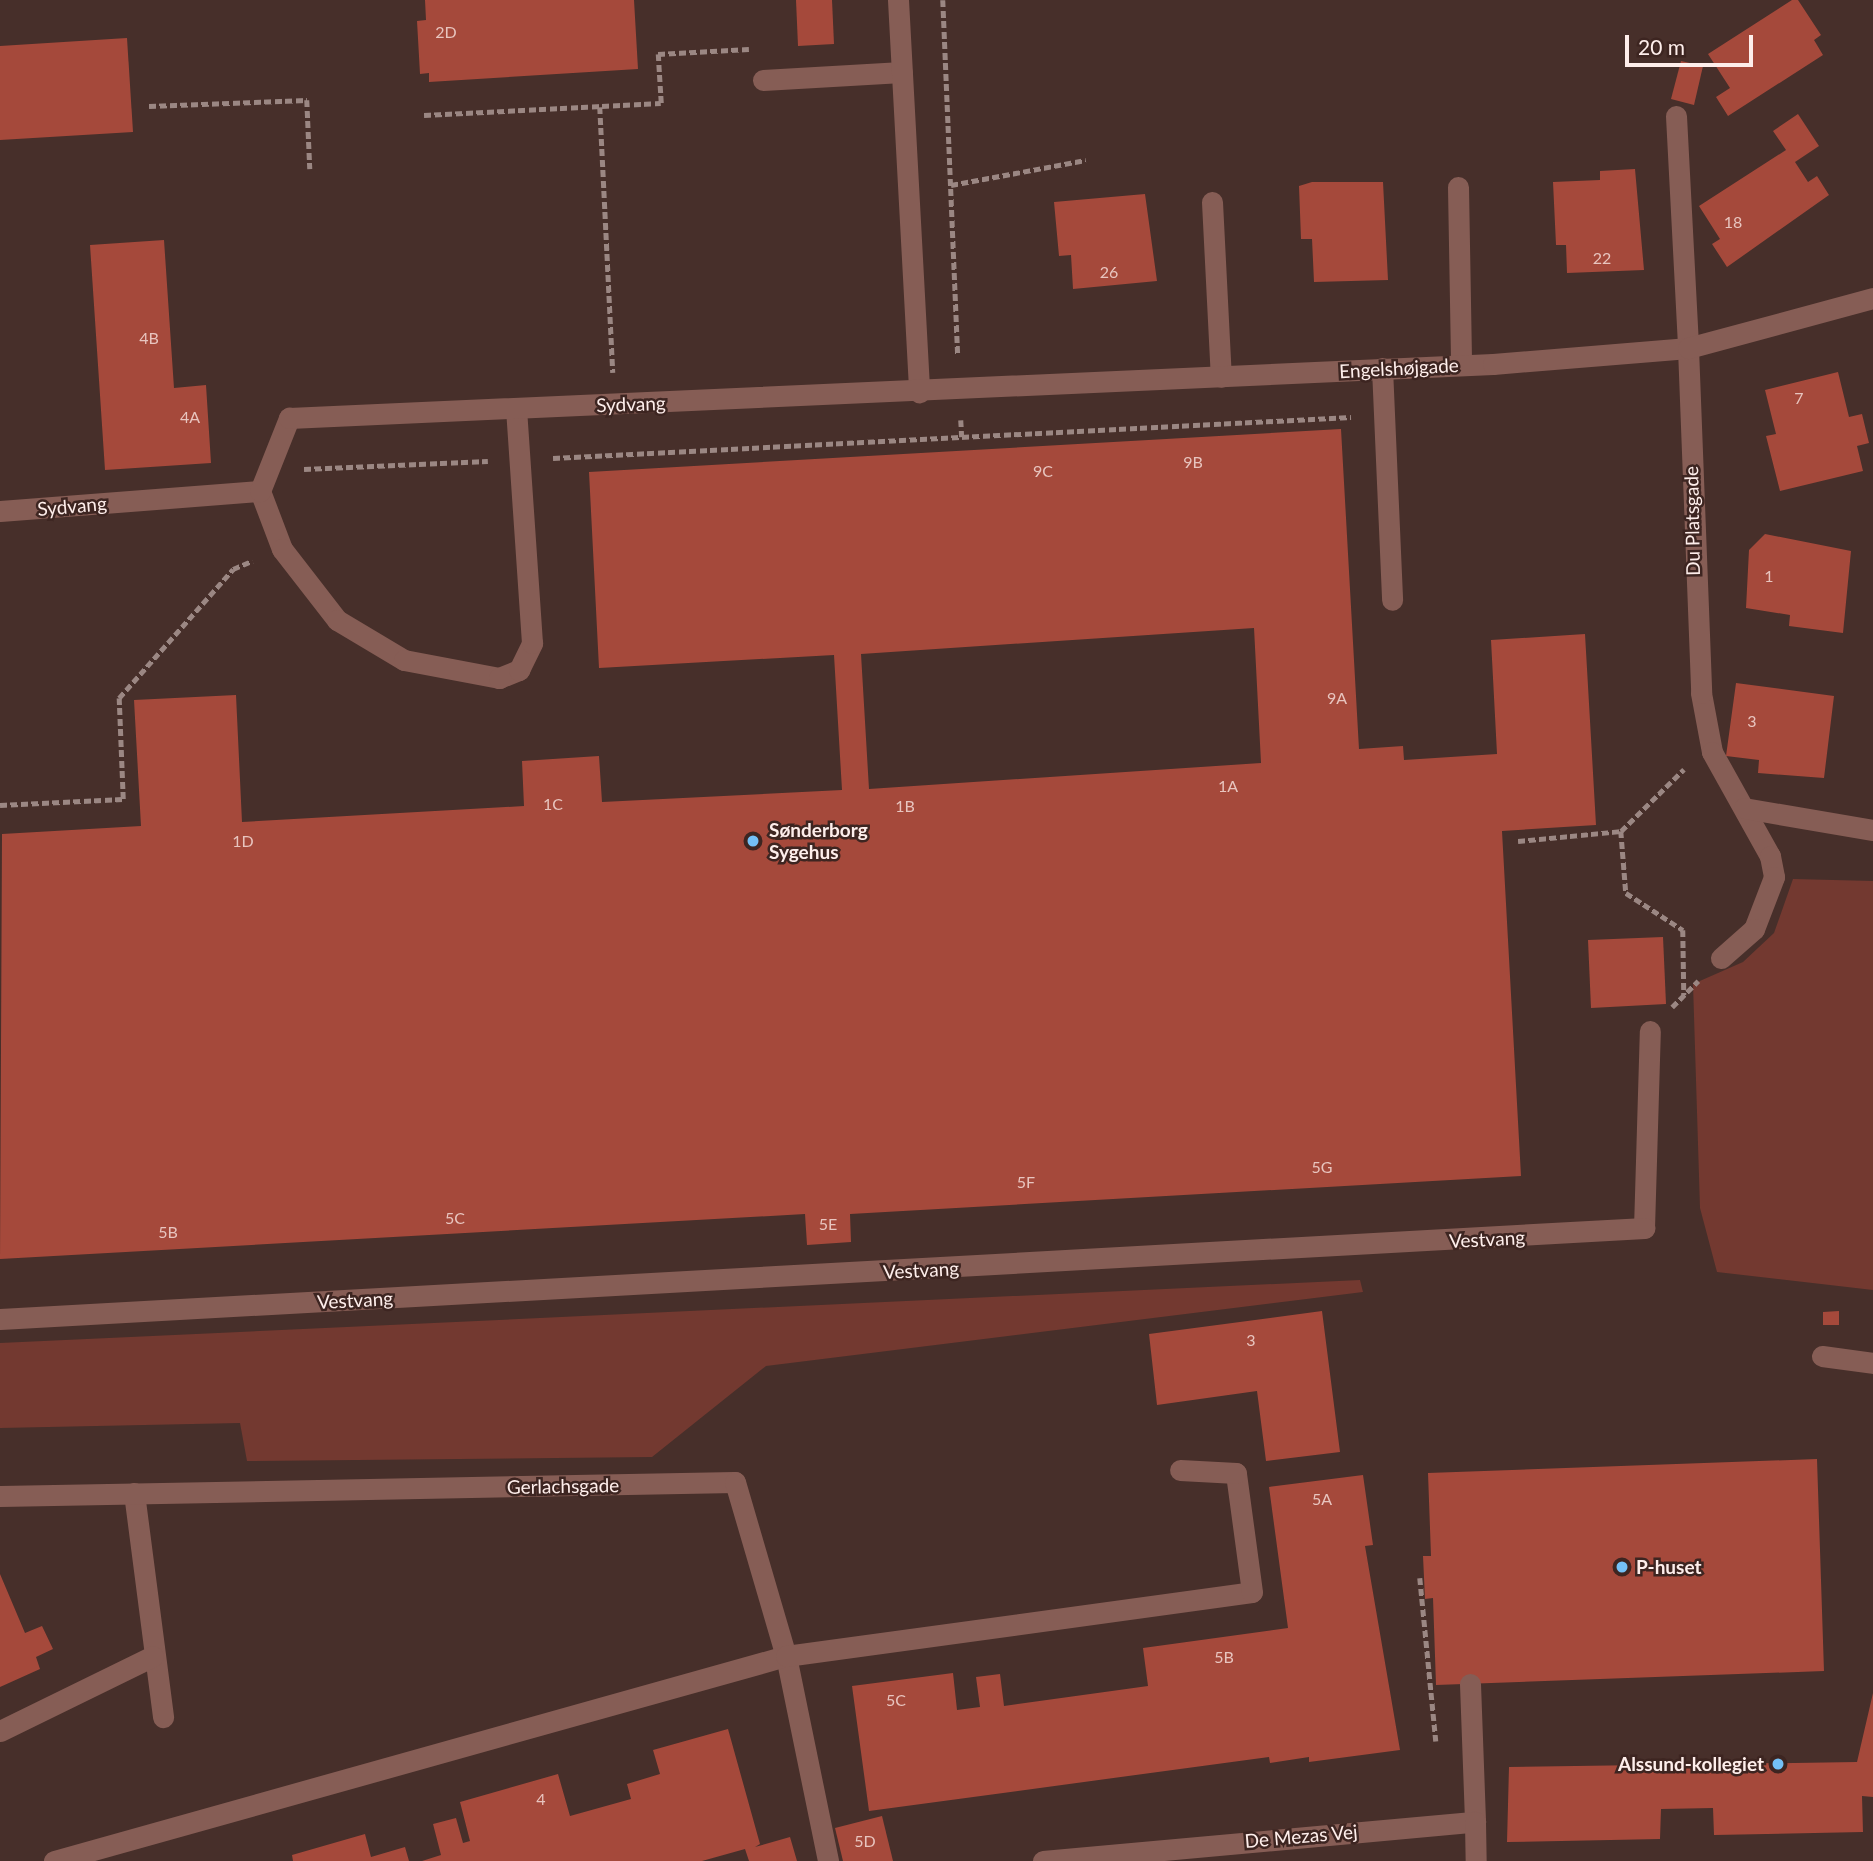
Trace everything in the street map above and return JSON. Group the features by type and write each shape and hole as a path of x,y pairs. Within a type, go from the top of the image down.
{"street":[{"path":"898,0 919,392"},
{"path":"763,80 902,72"},
{"name":"Du Platsgade","path":"1676,116 1701,693 1712,752 1744,808"},
{"path":"1458,187 1461,365"},
{"path":"1212,202 1221,377"},
{"name":"Engelshøjgade","path":"919,392 1461,365 1688,348 1873,298"},
{"path":"1382,368 1392,600"},
{"name":"Sydvang","path":"0,511 260,491 289,418 919,392"},
{"path":"260,491 282,549 337,620 404,660 483,678 514,672 532,643 516,409"},
{"path":"1744,808 1873,830"},
{"path":"1721,958 1754,929 1774,877 1770,856 1744,808"},
{"name":"Vestvang","path":"0,1319 1644,1228 1650,1031"},
{"path":"1822,1356 1873,1363"},
{"path":"54,1861 786,1656 1252,1592 1236,1473 1180,1469"},
{"name":"Gerlachsgade","path":"0,1496 735,1482 786,1656 828,1861"},
{"path":"134,1493 163,1717"},
{"path":"0,1731 153,1656"},
{"path":"1470,1684 1476,1861"},
{"name":"De Mezas Vej","path":"1043,1861 1475,1822"}],"path":[{"path":"943,0 961,437"},
{"path":"424,115 661,103 658,54 761,48"},
{"path":"149,106 307,100 310,169"},
{"path":"600,107 614,405"},
{"path":"951,185 1086,160"},
{"path":"267,470 519,460 1384,415"},
{"path":"0,805 123,799 119,698 233,569 282,549"},
{"path":"1518,841 1621,831 1684,769 1684,756"},
{"path":"1621,831 1626,893 1683,930 1684,995"},
{"path":"1650,1031 1721,958"},
{"path":"1420,1578 1438,1756"}],"shaded area":[{"path":"1793,879 1873,881 1873,1290 1717,1272 1700,1208 1693,984 1743,962 1774,933"},
{"path":"1360,1280 1363,1292 766,1366 652,1457 247,1461 240,1423 0,1428 0,1343"}],"building":[{"path":"425,0 634,0 638,69 429,82 429,73 420,74 417,21 426,20"},
{"path":"796,0 832,0 834,44 798,46"},
{"path":"1792,0 1798,0 1821,35 1814,40 1823,55 1728,116 1716,97 1730,88 1708,54"},
{"path":"127,38 133,132 0,140 0,46"},
{"path":"1681,61 1703,66 1694,105 1671,99"},
{"path":"1798,114 1819,146 1795,162 1808,182 1817,176 1829,195 1727,267 1712,244 1720,239 1699,206 1786,150 1773,131"},
{"path":"1635,169 1644,270 1567,273 1566,245 1556,245 1553,182 1600,180 1600,171"},
{"path":"1312,182 1383,182 1388,280 1314,282 1312,239 1301,239 1299,186"},
{"path":"1145,194 1157,281 1073,289 1071,255 1059,256 1054,202"},
{"path":"164,240 174,388 206,385 211,463 105,470 90,245"},
{"path":"1838,372 1849,417 1862,414 1869,443 1857,446 1863,471 1780,491 1766,436 1776,434 1765,390"},
{"name":"Sønderborg Sygehus","path":"1341,429 1359,749 1403,746 1404,760 1497,754 1491,640 1585,634 1596,825 1502,831 1521,1176 850,1214 851,1242 807,1245 805,1214 0,1259 2,834 141,826 134,700 236,695 242,822 524,806 522,761 599,756 602,802 842,790 834,655 599,668 589,472","holes":["1254,628 1261,763 869,789 861,654"]},
{"path":"1765,534 1851,551 1843,633 1789,626 1790,615 1746,608 1749,550"},
{"path":"1736,683 1834,696 1824,778 1758,773 1759,760 1726,756"},
{"path":"1663,937 1666,1004 1591,1008 1588,940"},
{"path":"1322,1311 1340,1452 1266,1461 1257,1391 1157,1405 1149,1334"},
{"path":"1839,1311 1839,1325 1823,1325 1823,1312"},
{"name":"P-huset","path":"1817,1459 1824,1671 1436,1685 1433,1598 1425,1599 1423,1556 1431,1556 1428,1473"},
{"path":"1363,1475 1373,1545 1365,1546 1400,1750 1309,1762 1309,1757 1270,1763 1269,1757 869,1811 852,1686 953,1673 957,1710 980,1707 976,1677 1000,1674 1004,1706 1148,1686 1143,1648 1288,1628 1269,1487"},
{"path":"0,1574 25,1633 42,1626 53,1649 36,1657 40,1669 0,1687"},
{"name":"Alssund-kollegiet","path":"1873,1693 1873,1797 1862,1796 1863,1832 1714,1835 1713,1808 1661,1809 1660,1839 1507,1842 1509,1767 1857,1762"},
{"path":"728,1729 760,1844 755,1847 790,1837 797,1861 749,1861 745,1849 702,1861 422,1861 441,1855 433,1824 456,1818 463,1843 470,1841 460,1802 558,1774 570,1816 631,1799 627,1784 660,1774 653,1750"},
{"path":"882,1816 893,1861 843,1861 835,1828"},
{"path":"365,1834 371,1857 405,1847 409,1861 293,1861 292,1855"}],"place":[{"name":"Sønderborg Sygehus","path":"753,841"},
{"name":"P-huset","path":"1622,1567"},
{"name":"Alssund-kollegiet","path":"1778,1764"}]}
